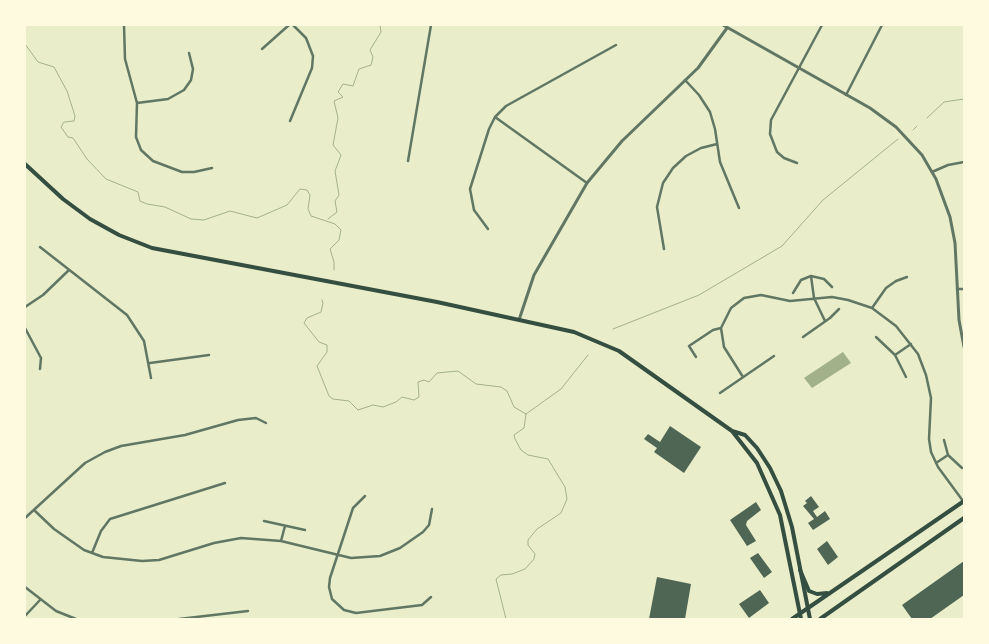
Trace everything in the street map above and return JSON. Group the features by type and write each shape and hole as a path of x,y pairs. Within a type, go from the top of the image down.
{"main road":[{"path":"25,164 63,199 90,219 119,235 152,248 415,297 574,332 613,347 684,395 732,431 757,463 776,504 801,619"},
{"path":"732,431 746,435 770,468 788,513 810,619"},
{"path":"792,619 964,502"},
{"path":"820,619 964,518"},
{"path":"800,570 809,591 823,594 833,590"}],"street":[{"path":"124,25 125,60 137,103 136,137 141,150 148,158 188,173 212,168"},
{"path":"262,49 291,25 310,44 313,62 290,121"},
{"path":"408,161 431,25"},
{"path":"723,25 728,26 870,108 896,127 913,145 932,172 950,217 955,243 959,320 964,347"},
{"path":"797,163 784,158 776,152 771,140 770,127 773,115 822,25"},
{"path":"846,95 882,25"},
{"path":"519,320 534,275 587,182 622,140 706,58 728,26"},
{"path":"488,228 474,210 470,189 486,138 495,118 506,106 616,45"},
{"path":"137,103 168,99 184,90 191,80 193,70 189,53"},
{"path":"685,80 699,95 710,112 724,173 739,208"},
{"path":"495,118 587,182"},
{"path":"664,250 658,207 664,182 673,168 686,156 701,148 717,144"},
{"path":"932,172 948,165 964,162"},
{"path":"40,247 131,320 144,341 150,363 151,378"},
{"path":"25,307 44,295 70,270"},
{"path":"793,293 801,280 811,276 824,279 832,287"},
{"path":"811,276 817,309 825,321"},
{"path":"872,308 886,288 896,281 907,277"},
{"path":"957,288 964,288"},
{"path":"743,377 724,347 721,328 731,308 744,298 761,296 790,301 837,298 872,308 896,326 911,344 922,364 929,386 931,409 928,439 936,463 964,502"},
{"path":"802,336 839,309"},
{"path":"25,328 41,358 40,369"},
{"path":"696,357 689,346 712,330 721,328"},
{"path":"876,336 895,355 906,378"},
{"path":"895,355 911,344"},
{"path":"150,363 209,355"},
{"path":"720,393 774,356"},
{"path":"25,518 85,463 105,452 129,444 185,435 238,420 256,418 266,423"},
{"path":"944,440 948,455 962,468"},
{"path":"936,463 948,455"},
{"path":"92,553 101,531 110,519 225,483"},
{"path":"365,496 353,508 338,554 329,587 332,598 344,610 356,613 422,604 431,597"},
{"path":"34,510 69,541 92,553 125,561 142,562 159,560 228,540 262,538 357,558 389,554 423,532 429,525 432,509"},
{"path":"264,520 305,530"},
{"path":"281,541 286,525"},
{"path":"25,587 40,600 76,619"},
{"path":"25,616 40,600"},
{"path":"179,619 248,611"}],"shaded area":[{"path":"843,352 851,363 812,388 804,378"}],"building":[{"path":"670,426 701,447 684,473 654,452 657,448 644,439 648,434 660,442"},
{"path":"811,496 819,507 813,511 817,517 825,511 830,519 813,530 808,523 814,519 803,506 807,503 805,501"},
{"path":"756,502 761,510 747,521 746,525 756,541 747,546 730,520"},
{"path":"827,541 838,557 828,565 817,549"},
{"path":"758,553 772,572 764,578 750,558"},
{"path":"964,561 964,595 930,619 912,619 902,605"},
{"path":"657,577 691,584 685,619 649,619"},
{"path":"760,590 769,603 749,618 739,604"}],"waterway":[{"path":"328,219 337,212 335,201 339,195 335,171 341,155 333,145 338,118 334,101 343,97 338,92 343,84 353,86 359,69 371,65 373,57 370,50 381,32 380,25"},
{"path":"25,44 38,62 54,67 67,91 75,116 74,121 64,122 61,127 68,137 73,138 87,159 106,179 138,192 140,201 147,204 165,207 191,219 204,220 230,211 257,218 287,205 300,189 307,190 310,195 308,209 311,216 335,224 341,230 339,240 330,249 334,270"},
{"path":"927,118 944,102 964,99"},
{"path":"913,130 917,126"},
{"path":"613,329 699,295 782,246 823,200 898,139"},
{"path":"322,300 321,312 307,318 304,323 319,342 327,345 327,352 317,366 329,396 333,399 349,401 358,410 373,405 383,407 396,402 402,397 414,400 419,397 418,382 424,380 429,382 437,373 458,371 476,384 501,387 507,391 514,407 526,414 524,428 514,435 515,439 521,450 528,455 548,459 565,487 567,499 561,513 537,529 528,540 528,545 535,554 534,559 525,569 512,574 501,575 496,579 506,619"},
{"path":"526,414 561,389 588,355"}]}
